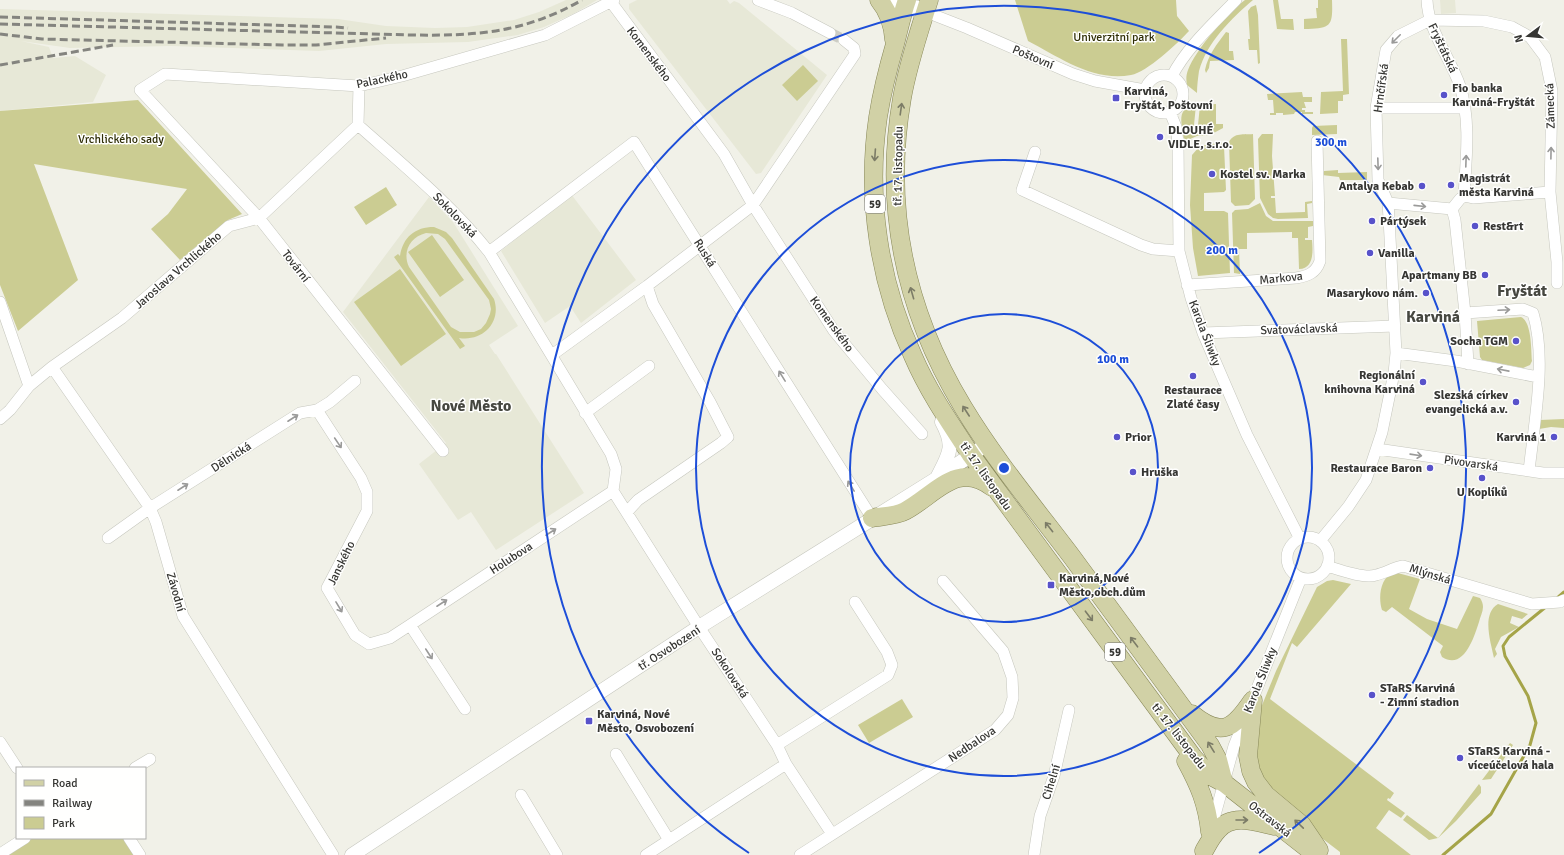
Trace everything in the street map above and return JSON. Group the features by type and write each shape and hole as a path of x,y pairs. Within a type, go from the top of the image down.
{"main road":[{"path":"879,0 886,8 891,19 894,48"},
{"path":"901,2 927,6"},
{"name":"tř. 17. listopadu","path":"901,2 894,48 885,79 877,125 874,163 875,203 880,252 887,284 899,322 913,358 946,417 971,455 1065,585 1204,770 1224,783"},
{"name":"tř. 17. listopadu","path":"927,6 913,52 900,110 895,175 899,237 904,263 915,302 933,350 963,407 1010,477 1180,704 1214,753 1218,760 1224,783"},
{"path":"872,518 904,512 942,487 961,477 969,476 980,479 995,489"},
{"path":"1180,704 1204,724 1222,728 1236,723 1252,700"},
{"path":"1252,700 1248,756 1251,772 1256,782 1266,795 1302,825 1322,855"},
{"path":"1165,719 1205,801 1210,832"},
{"name":"Ostravská","path":"1224,783 1316,855"},
{"path":"1203,853 1218,829 1234,820 1247,820 1280,827"}],"street":[{"path":"758,0 792,13 830,33"},
{"path":"1172,76 1178,64 1195,43 1236,0"},
{"name":"Fryštátská","path":"1427,0 1430,20 1455,72 1465,108 1466,156 1464,196"},
{"name":"Palackého","path":"140,90 165,74 359,86 402,76 545,35 613,1"},
{"name":"Komenského","path":"613,1 724,154 753,205 834,331 922,434"},
{"name":"Poštovní","path":"927,6 1073,74 1095,81 1145,90"},
{"name":"Zámecká","path":"1430,20 1484,22 1512,27 1530,37 1545,57 1552,91 1550,192 1557,262 1557,283"},
{"name":"Hrnčířská","path":"1388,203 1378,180 1376,108 1386,50 1398,36 1430,20"},
{"path":"552,354 647,286 753,205 855,54 854,48 844,40"},
{"path":"1162,74 1172,76 1176,78 1182,86 1183,96 1180,105 1170,112 1160,113 1151,108 1146,100 1145,90 1153,78 1162,74"},
{"path":"358,125 359,86"},
{"name":"Tovární","path":"140,90 258,218 443,451"},
{"path":"1376,108 1465,108"},
{"name":"Karola Śliwky","path":"1170,112 1176,127 1178,142 1179,251 1187,285 1203,332 1260,463 1300,539"},
{"name":"Jaroslava Vrchlického","path":"0,419 10,410 29,386 52,367 122,318 229,226 258,218 358,125"},
{"name":"Sokolovská","path":"358,125 424,183 489,252 611,454 616,469 613,490 777,745 786,764 832,834"},
{"name":"Markova","path":"1187,285 1296,278 1306,276 1316,270 1320,261 1317,141"},
{"name":"Ruská","path":"489,252 634,142 872,518"},
{"path":"1035,152 1022,190 1141,245 1153,249 1179,251"},
{"path":"1452,209 1464,196 1473,198 1550,192"},
{"path":"1320,541 1348,507 1366,480 1377,449 1394,373 1396,353 1388,203 1452,209"},
{"path":"1452,209 1455,220 1465,313 1468,364"},
{"path":"627,512 638,500 728,437 710,402 653,304 647,286"},
{"path":"0,302 29,386"},
{"path":"1465,313 1523,309 1533,313 1536,323 1540,361 1529,471"},
{"name":"Svatováclavská","path":"1203,332 1395,326"},
{"path":"1396,353 1538,377"},
{"path":"913,358 924,390 949,436 950,449 946,461 936,479"},
{"path":"585,413 649,366"},
{"name":"Závodní","path":"52,367 150,508 156,522 183,616 333,855"},
{"name":"Dělnická","path":"108,538 150,508 300,413 316,410 330,402 355,382"},
{"name":"Janského","path":"316,410 362,478 367,492 367,511 327,588 355,635 369,644 390,638 410,625"},
{"name":"tř. Osvobození","path":"352,855 700,627 936,479 987,444"},
{"name":"Pivovarská","path":"1377,449 1543,473 1564,473"},
{"name":"Holubova","path":"410,625 613,490"},
{"path":"1310,538 1320,541 1328,554 1327,566 1322,574 1317,577 1307,579 1302,578 1291,571 1287,559 1290,547 1300,539 1310,538"},
{"name":"Mlýnská","path":"1327,566 1369,576 1376,576 1392,568 1403,566 1532,604 1560,602 1564,600"},
{"name":"Karola Śliwky","path":"1203,853 1234,746 1302,578"},
{"name":"Nedbalova","path":"800,855 995,730 1008,715 1013,698 1012,677 1003,651 943,581"},
{"path":"777,745 888,675 892,665 888,652 855,602"},
{"path":"410,625 465,709"},
{"name":"Cihelní","path":"1034,855 1040,816 1054,776 1069,710"},
{"path":"0,742 16,767"},
{"path":"616,754 669,840"},
{"path":"137,767 150,759"},
{"path":"646,855 786,764"},
{"path":"521,795 557,855"},
{"path":"0,854 23,839"},
{"path":"130,839 140,855"}],"shaded area":[{"path":"566,0 597,0 573,14 544,27 518,35 468,42 386,44 319,51 171,46 70,48 21,41 49,47 53,58 75,56 106,75 93,102 0,111 0,9 338,19 386,26 435,28 467,27 514,20 539,12"},
{"path":"637,0 727,0 730,4 734,1 739,3 827,75 761,173 756,174 629,9 629,4"},
{"path":"1440,0 1455,0 1456,13 1441,14"},
{"path":"571,194 636,280 581,323 570,306 545,323 501,251"},
{"path":"429,197 453,222 518,326 489,345 584,493 496,550 471,512 458,520 419,464 446,443 343,312"}],"green space":[{"name":"Univerzitní park","path":"1015,0 1176,0 1177,16 1189,31 1162,57 1138,73 1117,76 1103,75 1077,67 1028,41"},
{"path":"1245,0 1253,0 1228,23 1208,50 1199,71 1197,93 1187,85 1186,78 1192,62 1213,32"},
{"path":"1273,0 1278,0 1281,19 1293,19 1294,30 1277,29"},
{"path":"1318,0 1332,0 1331,21 1325,27 1304,29 1304,19 1317,18 1316,8 1318,8"},
{"path":"1256,5 1258,15 1260,63 1258,64 1257,50 1249,50 1248,39 1250,39 1248,11 1251,7"},
{"path":"1226,32 1229,33 1229,51 1233,51 1234,60 1210,61 1209,68 1206,73 1206,65 1216,45"},
{"path":"1341,39 1347,39 1349,94 1343,95 1343,101 1338,101 1338,113 1320,114 1321,92 1343,91"},
{"path":"803,65 818,81 797,101 782,85"},
{"path":"1302,92 1303,97 1312,97 1312,102 1304,102 1306,108 1302,108 1302,110 1305,110 1305,112 1313,112 1313,114 1302,114 1302,112 1295,112 1294,114 1283,115 1283,113 1276,113 1276,115 1270,115 1270,113 1274,113 1273,100 1268,100 1267,94"},
{"name":"Vrchlického sady","path":"138,100 242,214 228,220 180,260 151,229 168,214 187,189 34,164 78,280 18,331 0,285 0,111"},
{"path":"1216,104 1216,124 1223,124 1223,128 1210,135 1197,136 1184,140 1181,118 1185,109 1189,106 1196,105 1194,125 1198,125 1200,105"},
{"path":"1337,125 1337,134 1312,135 1313,126"},
{"path":"1253,134 1255,199 1249,205 1235,206 1231,202 1229,142 1236,135"},
{"path":"1262,134 1273,134 1272,156 1275,196 1271,196 1271,198 1275,198 1276,213 1305,212 1305,202 1312,201 1312,203 1307,204 1308,218 1278,219 1273,218 1268,214 1260,198 1258,139"},
{"path":"1220,142 1223,143 1224,146 1226,190 1224,192 1204,193 1204,211 1224,211 1228,213 1230,273 1198,276 1193,248 1190,205 1192,155 1199,147 1198,145 1209,145"},
{"path":"1338,170 1338,173 1367,172 1367,180 1340,180 1339,177 1322,175 1324,171"},
{"path":"386,187 397,205 366,225 354,207"},
{"path":"1260,203 1266,216 1273,221 1313,221 1313,226 1308,227 1308,238 1305,238 1305,240 1312,240 1312,259 1308,266 1299,269 1298,238 1292,238 1292,232 1247,233 1247,249 1239,249 1240,274 1234,273 1232,213 1235,210 1248,209"},
{"path":"427,227 434,227 446,232 452,238 494,299 496,308 493,323 482,334 475,337 459,338 465,346 460,349 394,257 398,254 400,256 404,243 411,234","holes":["426,233 438,234 445,239 489,300 491,309 486,323 481,329 474,332 460,332 451,327 409,267 406,256 412,242 420,235"]},
{"path":"432,235 464,280 440,297 408,252"},
{"path":"400,269 446,334 401,366 354,302"},
{"path":"1521,317 1525,320 1529,330 1532,361 1530,365 1523,368 1482,360 1480,357 1477,321"},
{"path":"1564,419 1564,428 1551,427 1539,429 1540,420"},
{"path":"1394,572 1420,579 1409,609 1427,619 1457,629 1473,596 1480,598 1483,605 1482,613 1471,643 1462,656 1456,660 1450,660 1442,657 1440,652 1443,646 1392,607 1386,612 1382,610 1380,600 1381,588 1386,578"},
{"path":"1333,580 1351,584 1297,647 1292,643 1270,699 1394,793 1390,799 1388,798 1387,800 1405,813 1401,818 1389,810 1376,828 1411,855 1340,855 1340,852 1290,814 1253,771 1258,715 1276,671 1317,587 1327,581"},
{"path":"1498,604 1528,614 1522,619 1512,616 1510,623 1519,627 1501,637 1495,649 1497,654 1494,658 1489,637 1488,622 1493,609"},
{"path":"902,699 913,717 869,743 858,725"},
{"path":"1510,743 1513,745 1491,779 1482,780"},
{"path":"1479,784 1481,787 1481,793 1456,821 1438,838"},
{"path":"1407,815 1438,838 1429,840 1403,820"},
{"path":"31,839 126,839 136,855 6,855"}],"waterway":[{"path":"1556,599 1564,592"},
{"path":"1443,855 1491,814 1530,745 1536,723 1528,696 1505,656 1503,646 1509,637 1547,606"}],"tunnel":[{"path":"830,33 844,40"}],"railway":[{"path":"0,24 457,35 520,26 540,20 582,0"},
{"path":"0,17 348,28"},
{"path":"0,34 42,39 282,45 316,45 386,38"},
{"path":"0,65 113,45"}],"place":[{"name":"Fio banka Karviná-Fryštát","path":"1444,95"},
{"name":"Karviná, Fryštát, Poštovní","path":"1116,98"},
{"name":"DLOUHÉ VIDLE, s.r.o.","path":"1160,137"},
{"name":"Kostel sv. Marka","path":"1212,174"},
{"name":"Magistrát města Karviná","path":"1451,185"},
{"name":"Antalya Kebab","path":"1422,186"},
{"name":"Pártýsek","path":"1372,221"},
{"name":"Rest&rt","path":"1475,226"},
{"name":"Vanilla","path":"1370,253"},
{"name":"Apartmany BB","path":"1485,275"},
{"name":"Masarykovo nám.","path":"1426,293"},
{"name":"Socha TGM","path":"1516,341"},
{"name":"Restaurace Zlaté časy","path":"1193,376"},
{"name":"Regionální knihovna Karviná","path":"1423,382"},
{"name":"Slezská církev evangelická a.v.","path":"1516,402"},
{"name":"Prior","path":"1117,437"},
{"name":"Karviná 1","path":"1554,437"},
{"name":"Restaurace Baron","path":"1430,468"},
{"name":"Hruška","path":"1133,472"},
{"name":"U Koplíků","path":"1482,478"},
{"name":"Karviná,Nové Město,obch.dům","path":"1051,585"},
{"name":"STaRS Karviná - Zimní stadion","path":"1372,695"},
{"name":"Karviná, Nové Město, Osvobození","path":"589,721"},
{"name":"STaRS Karviná - víceúčelová hala","path":"1460,758"}],"district":[{"name":"Fryštát","path":"1522,290"},
{"name":"Karviná","path":"1433,316"},
{"name":"Nové Město","path":"471,405"}]}
